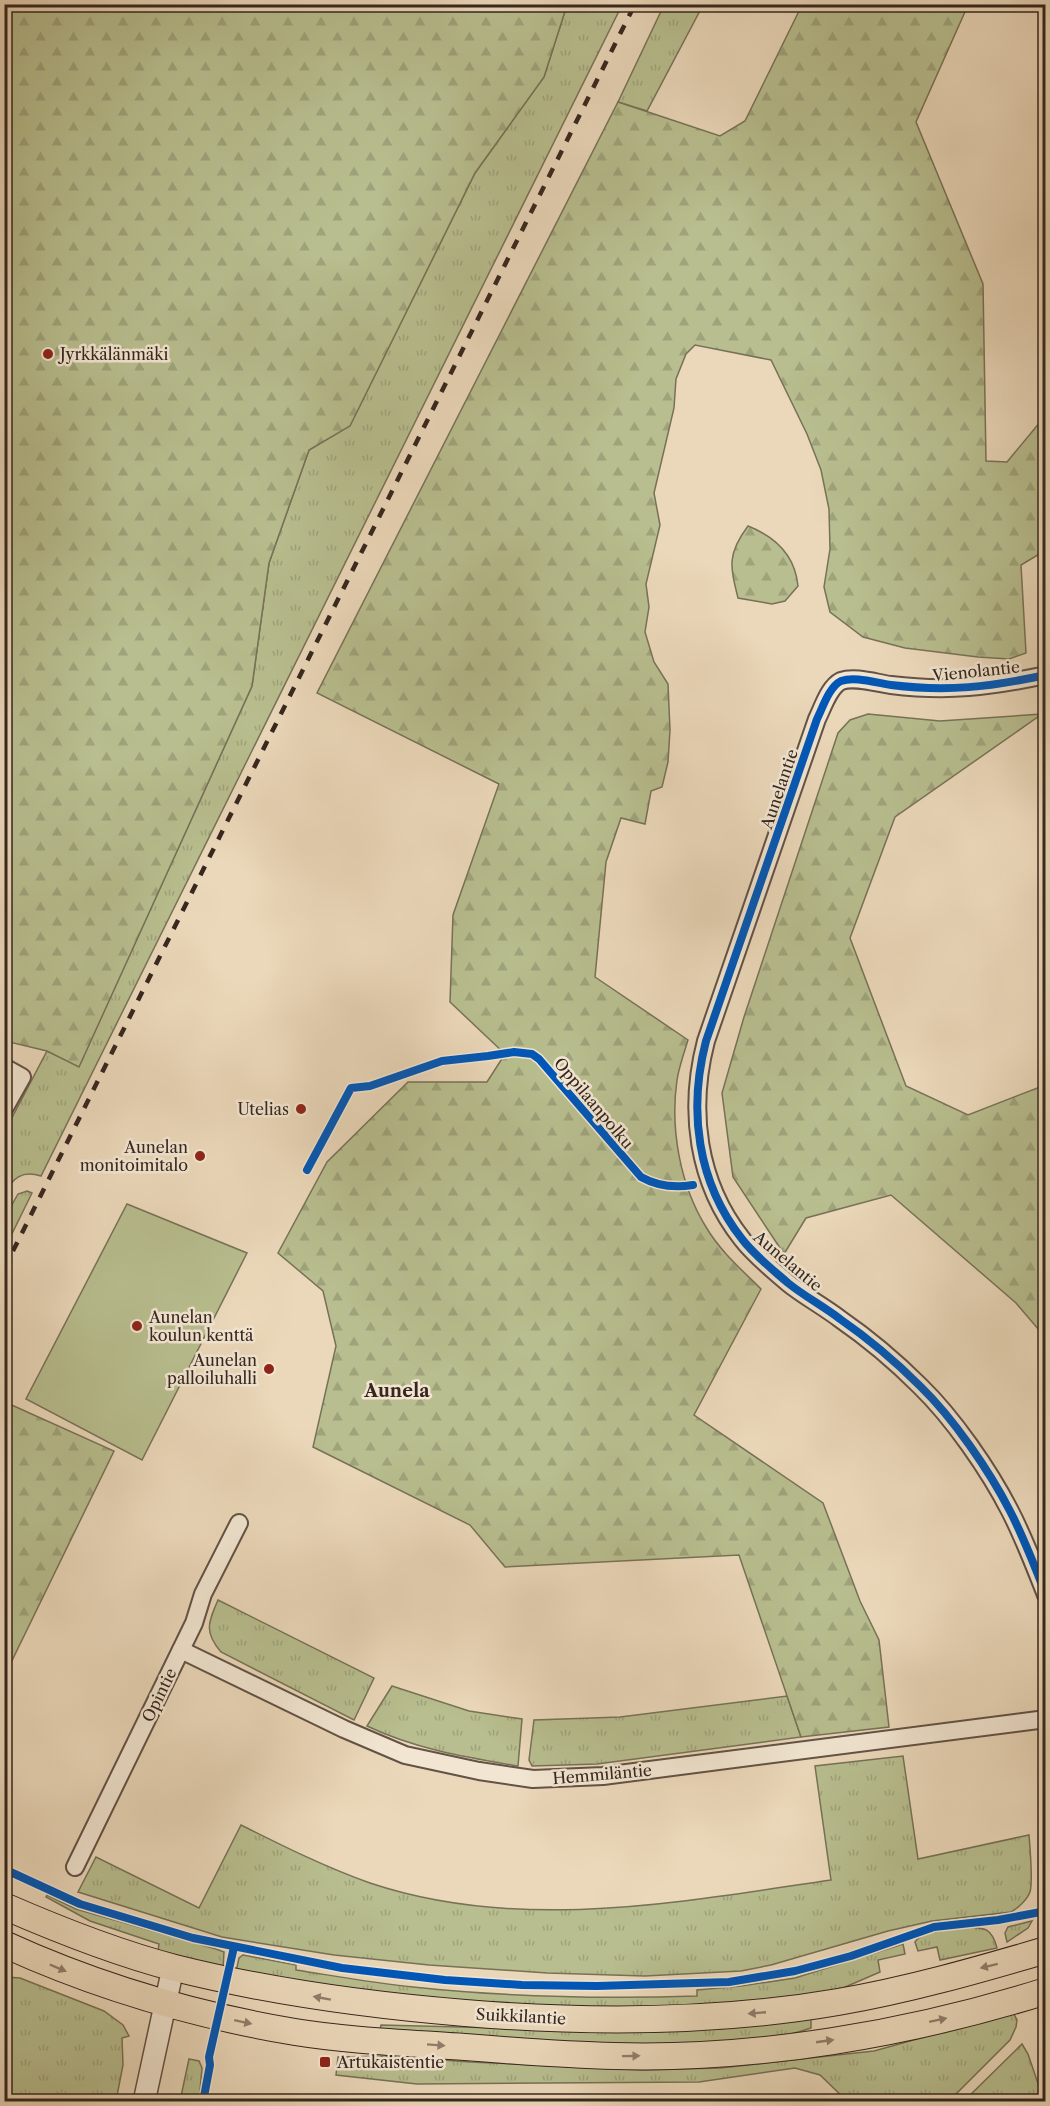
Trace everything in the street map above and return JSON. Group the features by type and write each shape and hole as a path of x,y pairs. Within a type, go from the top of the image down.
{"main road":[{"name":"Suikkilantie","path":"4,1906 119,1951 173,1968 236,1982 379,2006 526,2018 686,2018 770,2012 875,1995 1046,1950"},
{"name":"Suikkilantie","path":"4,1944 74,1975 165,2005 297,2032 378,2041 615,2056 679,2055 779,2048 881,2032 1009,2003 1046,1991"}],"street":[{"name":"Vienolantie","path":"839,682 851,679 927,689 962,689 1006,684 1046,675"},
{"name":"Aunelantie","path":"839,682 828,696 817,719 706,1041 700,1064 696,1101 697,1134 701,1154 716,1201 742,1239 790,1284 888,1355 922,1388 967,1441 1010,1511 1046,1595"},
{"path":"4,1067 22,1077 4,1109"},
{"name":"Opintie","path":"75,1867 194,1623 203,1593 239,1523"},
{"name":"Hemmiläntie","path":"181,1650 344,1729 405,1755 479,1772 533,1779 603,1776 1046,1719"},
{"path":"144,2102 173,1968"}],"green space":[{"path":"5,4 567,5 544,77 475,173 350,426 309,450 269,563 252,686 79,1067 47,1051 5,1041"},
{"path":"567,5 622,5 41,1176 23,1175 11,1183 5,1193 5,1131 47,1051 79,1066 252,686 269,563 309,450 350,425 475,173 544,77"},
{"path":"664,5 703,5 647,111 618,102"},
{"path":"802,5 968,5 916,122 983,284 986,461 1007,462 1045,416 1046,550 1021,565 1026,653 1009,659 978,657 905,648 863,637 830,612 824,587 830,549 829,509 821,470 807,434 771,360 695,345 686,354 676,379 674,408 654,493 660,525 646,584 649,607 645,632 654,662 668,684 670,730 668,762 662,787 651,791 645,824 621,818 606,862 595,977 688,1040 678,1075 675,1099 676,1137 684,1175 697,1211 712,1236 761,1289 694,1415 823,1503 860,1601 879,1640 889,1727 801,1737 739,1555 505,1567 470,1525 313,1447 336,1346 323,1291 278,1253 327,1162 408,1082 487,1082 505,1054 450,1002 453,915 499,784 317,693 618,102 720,136 745,121"},
{"path":"748,526 758,530 782,548 793,565 798,586 785,601 772,604 738,598 732,560 736,545"},
{"path":"868,714 940,721 1042,714 895,817 850,938 906,1086 968,1115 1045,1085 1045,1337 1016,1303 891,1195 806,1218 784,1254 733,1177 722,1093 744,1017 838,733 850,720"},
{"path":"27,1191 32,1193 5,1248 5,1217 18,1194"},
{"name":"Aunelan koulun kenttä","path":"127,1204 247,1253 142,1460 26,1399"},
{"path":"5,1402 114,1451 5,1675"},
{"path":"218,1600 374,1678 354,1720 221,1652 212,1639 209,1627"},
{"path":"392,1686 469,1711 522,1719 518,1766 403,1741 367,1726"},
{"path":"787,1696 801,1737 597,1764 532,1766 529,1760 534,1720 620,1717"},
{"path":"903,1756 918,1859 1029,1835 1031,1887 1027,1898 1017,1908 1011,1912 932,1921 888,1931 771,1965 741,1971 645,1976 547,1973 429,1965 334,1955 222,1937 78,1892 96,1857 199,1908 241,1825 320,1863 370,1883 426,1898 484,1907 542,1910 658,1904 831,1880 815,1766"},
{"path":"47,1895 76,1909 224,1952 223,1968 158,1951 159,1944 90,1921 46,1897"},
{"path":"1032,1921 1028,1928 1007,1942 1005,1933 1008,1927"},
{"path":"961,1927 985,1929 992,1935 997,1948 940,1960 937,1947 918,1951 915,1942 923,1935"},
{"path":"903,1944 905,1954 878,1960 880,1972 836,1991 696,2006 563,2008 412,1998 236,1972 239,1958 243,1955 296,1965 296,1970 384,1984 448,1990 555,1996 697,1996 697,1990 795,1978"},
{"path":"5,1977 20,1978 104,2011 123,2025 129,2036 122,2038 123,2065 116,2101 5,2101"},
{"path":"1011,2013 1017,2020 1010,2040 949,2101 847,2101 820,2075 795,2068 699,2082 417,2084 336,2075 338,2057 389,2056 643,2070 720,2068 874,2051"},
{"path":"811,2016 811,2028 796,2033 749,2041 701,2044 647,2045 571,2042 380,2030 381,2025 628,2031 720,2029"},
{"path":"1022,2044 1028,2054 1044,2101 964,2101"},
{"path":"189,2059 199,2061 202,2068 199,2101 180,2101"}],"railway":[{"path":"4,1269 635,4"}],"cycle path":[{"path":"1046,675 1006,683 950,688 912,687 853,679 841,681 833,688 817,719 706,1041 698,1093 700,1144 706,1169 715,1194 742,1239 788,1283 882,1351 945,1413 970,1445 1001,1495 1020,1532 1046,1595"},
{"name":"Oppilaanpolku","path":"307,1170 351,1088 370,1086 442,1061 514,1052 532,1054 539,1059 641,1177 666,1186 693,1185"},
{"path":"4,1869 80,1904 193,1938 342,1968 445,1980 522,1985 597,1986 729,1982 795,1971 851,1956 934,1927 998,1920 1046,1911"},
{"path":"203,2102 210,2065 209,2057 234,1947"}],"place":[{"name":"Jyrkkälänmäki","path":"48,354"},
{"name":"Utelias","path":"301,1109"},
{"name":"Aunelan monitoimitalo","path":"200,1156"},
{"name":"Aunelan koulun kenttä","path":"137,1326"},
{"name":"Aunelan palloiluhalli","path":"269,1369"},
{"name":"Artukaistentie","path":"325,2062"}],"district":[{"name":"Aunela","path":"397,1391"}]}
